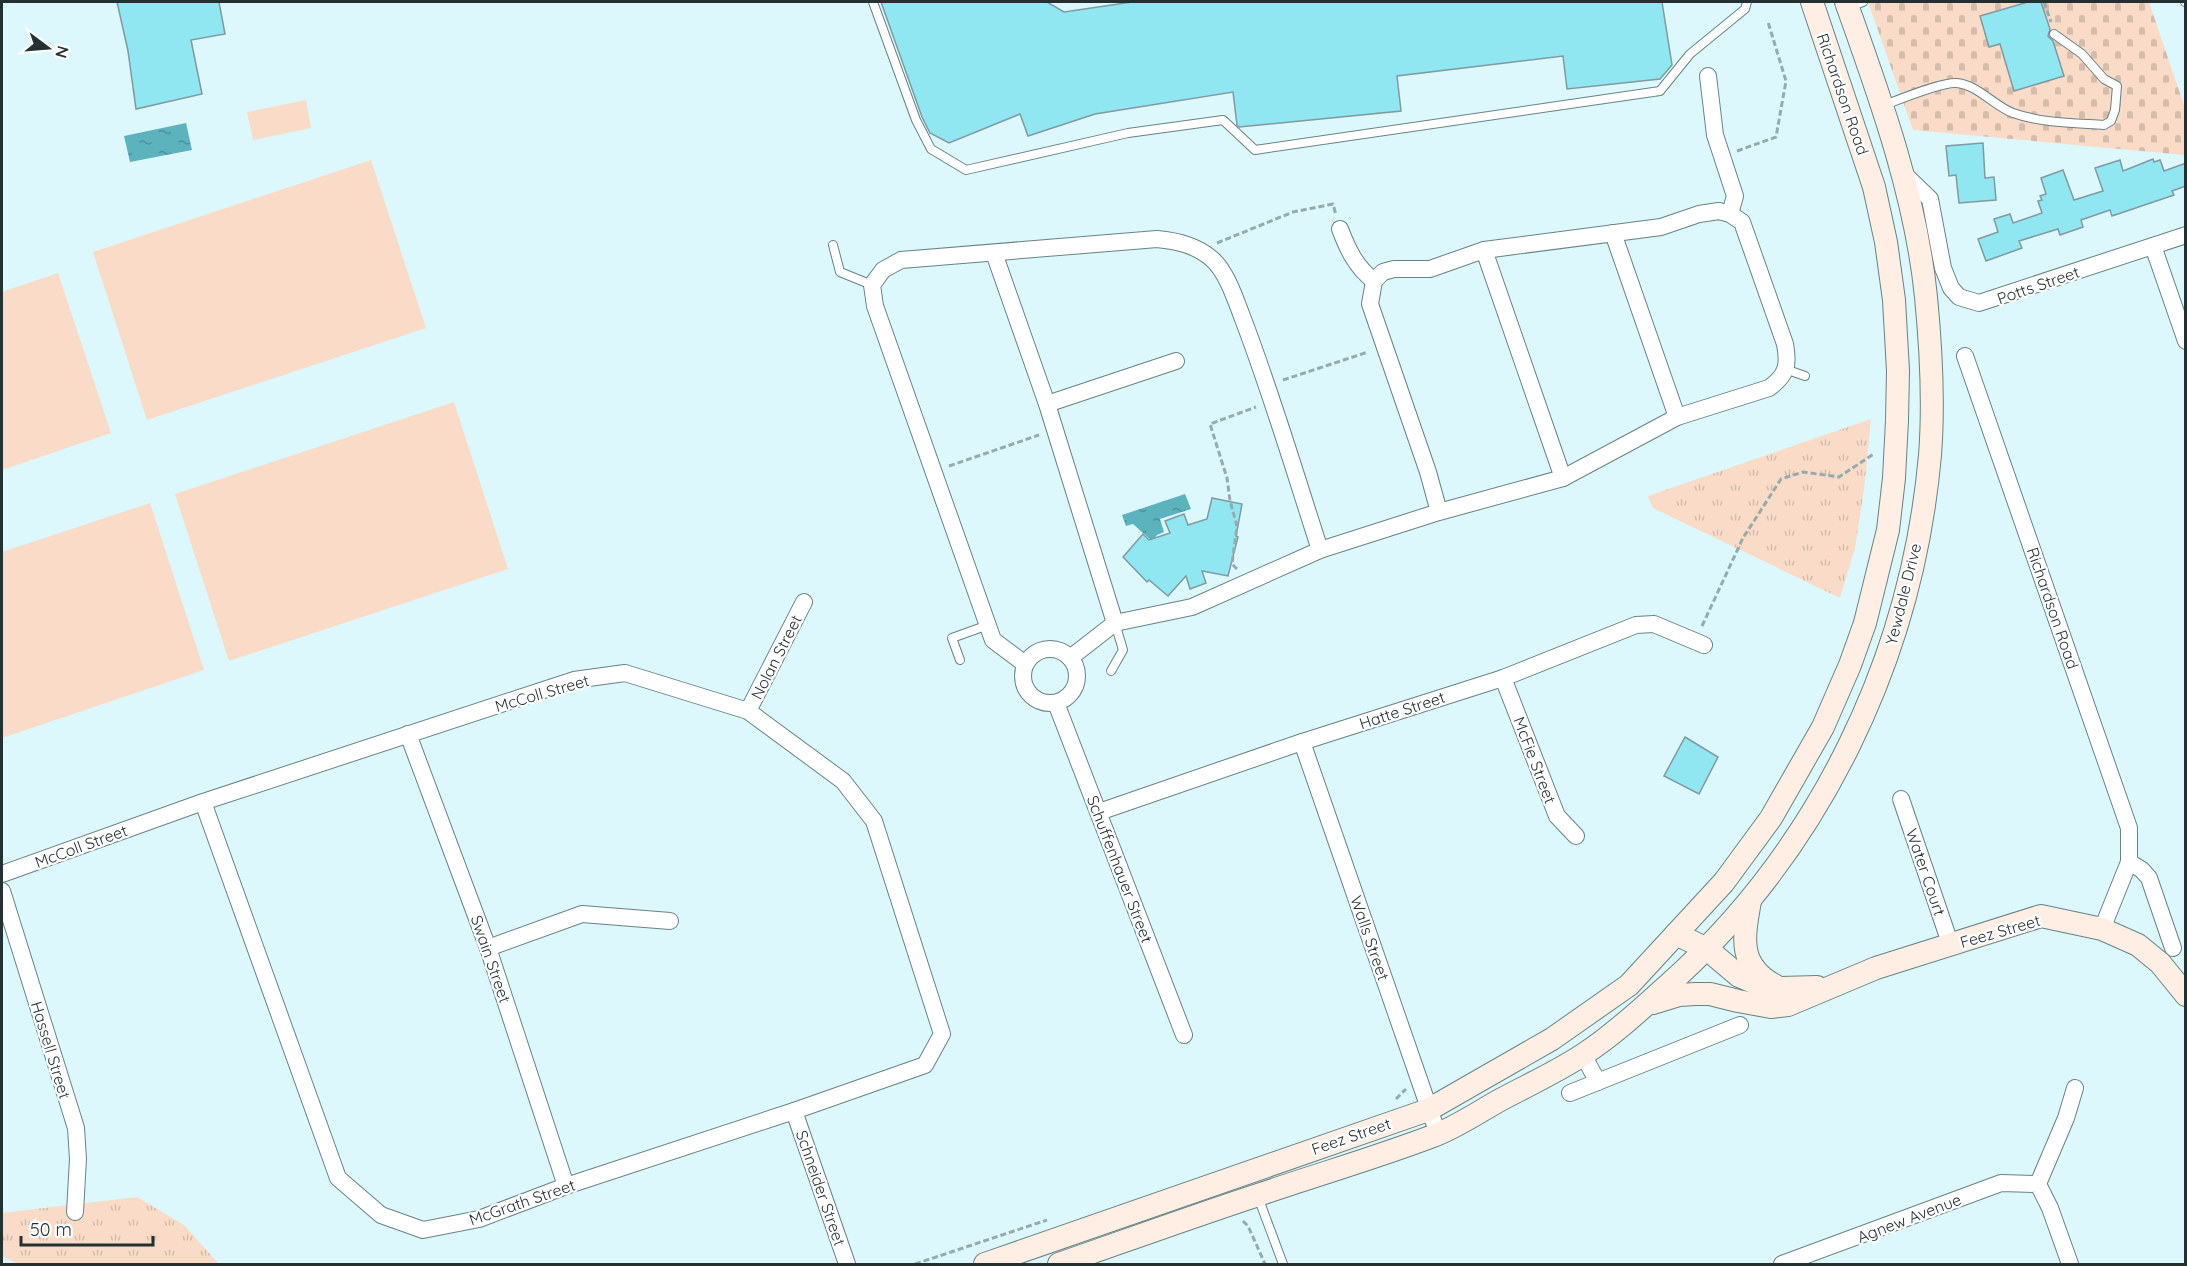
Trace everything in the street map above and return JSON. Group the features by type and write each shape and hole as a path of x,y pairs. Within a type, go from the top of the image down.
{"main road":[{"name":"Richardson Road","path":"1812,2 1874,187"},
{"name":"Richardson Road","path":"1853,3 1901,171"},
{"name":"Yewdale Drive","path":"1701,955 1750,900 1789,847 1834,777 1864,717 1901,616 1914,563 1930,453 1931,355 1926,293 1915,228 1901,171"},
{"name":"Yewdale Drive","path":"1676,934 1724,882 1771,818 1793,783 1823,727 1850,665 1864,623 1888,530 1897,420 1898,371 1893,300 1886,242 1874,187"},
{"path":"1750,900 1743,942 1755,970 1765,980 1781,988"},
{"name":"Feez Street","path":"1701,955 1715,984 1738,1001 1771,1006 1788,1005 1876,968 1952,946 2041,916 2102,929 2138,945 2160,963 2186,995"},
{"name":"Feez Street","path":"1059,1264 1428,1110 1552,1039 1629,985 1676,934 1701,955 1753,982 1781,988 1830,986"},
{"name":"Feez Street","path":"985,1264 1253,1183 1438,1134 1583,1055 1646,1006 1701,955"},
{"path":"1646,1006 1679,995 1695,994 1710,994 1738,1001"}],"street":[{"path":"1708,76 1715,135 1735,196 1730,214"},
{"name":"Potts Street","path":"1901,171 1930,199 1944,268 1951,288 1959,297 1968,301 1978,303 1990,301 2186,235"},
{"path":"1071,658 1115,623 1192,607 1320,550 1439,512 1563,478 1677,417 1769,388 1779,381 1788,360 1785,344 1742,222 1730,214 1719,211 1699,214 1661,227 1484,250 1430,269 1394,269 1383,272 1374,281 1370,304 1428,472 1439,512"},
{"path":"1340,228 1357,265 1374,281"},
{"path":"1613,233 1677,417"},
{"path":"1025,664 993,640 875,306 872,285 883,270 901,260 1157,239 1176,241 1203,253 1213,260 1230,286 1269,394 1320,550"},
{"path":"2153,246 2186,341"},
{"path":"1484,250 1563,478"},
{"path":"994,253 1047,404 1115,623"},
{"name":"Richardson Road","path":"1965,356 2129,828 2129,862 2102,929"},
{"path":"1047,404 1176,361"},
{"name":"Nolan Street","path":"748,711 804,602"},
{"name":"Hatte Street","path":"1098,812 1302,742 1503,678 1636,625 1654,624 1699,643"},
{"path":"1045,649 1063,652 1071,658 1075,666 1076,685 1065,699 1047,704 1031,697 1023,682 1025,664 1037,652 1045,649"},
{"name":"McColl Street","path":"2,874 203,802 574,680 625,673 748,711 843,781 874,821 942,1034"},
{"name":"McFie Street","path":"1503,678 1557,816 1575,836"},
{"name":"Schuffenhauer Street","path":"1056,703 1184,1035"},
{"name":"Swain Street","path":"408,734 488,948 566,1186"},
{"name":"Walls Street","path":"1302,742 1438,1134"},
{"name":"Water Court","path":"1901,799 1952,946"},
{"name":"McGrath Street","path":"203,802 338,1178 381,1215 423,1230 479,1219 566,1186 925,1065 942,1034"},
{"path":"2129,862 2142,870 2149,878 2173,948"},
{"name":"Hassell Street","path":"2,891 76,1128 78,1159 75,1212"},
{"path":"488,948 582,914 670,921"},
{"path":"1570,1093 1740,1025"},
{"path":"1583,1055 1598,1082"},
{"path":"2070,1264 2050,1208 2038,1184 2066,1118 2075,1088"},
{"name":"Schneider Street","path":"794,1110 847,1264"},
{"name":"Agnew Avenue","path":"1782,1264 1804,1261 2001,1183 2038,1184"}],"lane":[{"path":"873,2 916,120 931,150 966,170 1128,133 1223,120 1255,150 1660,91 1690,54 1745,9 1747,2"},
{"path":"1882,107 1942,85 1958,83 1970,87 2000,107 2025,117 2104,125 2111,121 2115,110 2116,86 2104,79 2082,54 2054,34"},
{"path":"833,245 840,272 872,285"},
{"path":"1785,369 1805,376"},
{"path":"1111,671 1123,650 1115,623"},
{"path":"960,660 952,638 988,625"},
{"path":"1253,1183 1283,1264"}],"path":[{"path":"1721,156 1776,137 1786,81 1768,22"},
{"path":"1203,253 1210,246 1293,212 1323,206 1334,204 1340,228"},
{"path":"1247,583 1232,564 1237,526 1227,477 1210,424 1269,394 1384,346"},
{"path":"933,471 1055,430"},
{"path":"1699,643 1743,538 1781,479 1803,472 1839,477 1876,451"},
{"path":"1239,1218 1248,1226 1265,1264"}],"green space":[{"path":"1868,2 2149,2 2185,108 2185,155 1913,130"},
{"path":"306,100 311,128 253,140 247,112"},
{"path":"371,160 426,328 147,420 93,252"},
{"path":"58,273 111,433 2,470 2,292"},
{"path":"454,402 508,569 229,661 175,494"},
{"path":"1871,419 1855,548 1840,598 1653,508 1648,496"},
{"path":"150,503 204,670 2,738 2,552"},
{"path":"137,1197 184,1225 219,1264 18,1264 2,1256 2,1213"}],"water":[{"path":"186,123 192,150 130,162 124,136"},
{"path":"1185,494 1191,509 1160,519 1164,532 1152,541 1133,524 1126,526 1122,515"}],"building":[{"path":"117,2 219,2 225,34 191,40 202,94 136,109 128,51"},
{"path":"881,2 1047,2 1064,12 1132,2 1662,2 1672,65 1660,79 1567,89 1563,56 1397,76 1401,111 1239,127 1233,92 1095,114 1028,136 1020,114 949,143 930,133 922,117"},
{"path":"2028,2 2041,2 2050,29 2048,36 2053,41 2064,76 2014,91 2000,44 1989,47 1980,16"},
{"path":"1983,143 1985,178 1994,177 1996,200 1959,203 1956,175 1949,176 1946,146"},
{"path":"2153,159 2154,162 2160,160 2164,171 2186,163 2186,186 2172,191 2174,195 2112,216 2110,210 2081,220 2083,227 2060,235 2058,229 2019,241 2022,248 1986,261 1978,239 1998,232 1994,219 2010,214 2013,223 2042,213 2038,201 2042,200 2040,196 2046,194 2041,178 2063,170 2074,200 2103,191 2095,168 2120,160 2123,171"},
{"path":"1212,498 1242,504 1236,536 1238,537 1228,576 1202,571 1206,583 1190,589 1186,576 1168,596 1149,580 1147,582 1123,557 1143,534 1149,540 1170,533 1165,521 1184,514 1188,525 1207,519"},
{"path":"1685,737 1718,757 1699,794 1664,776"}]}
